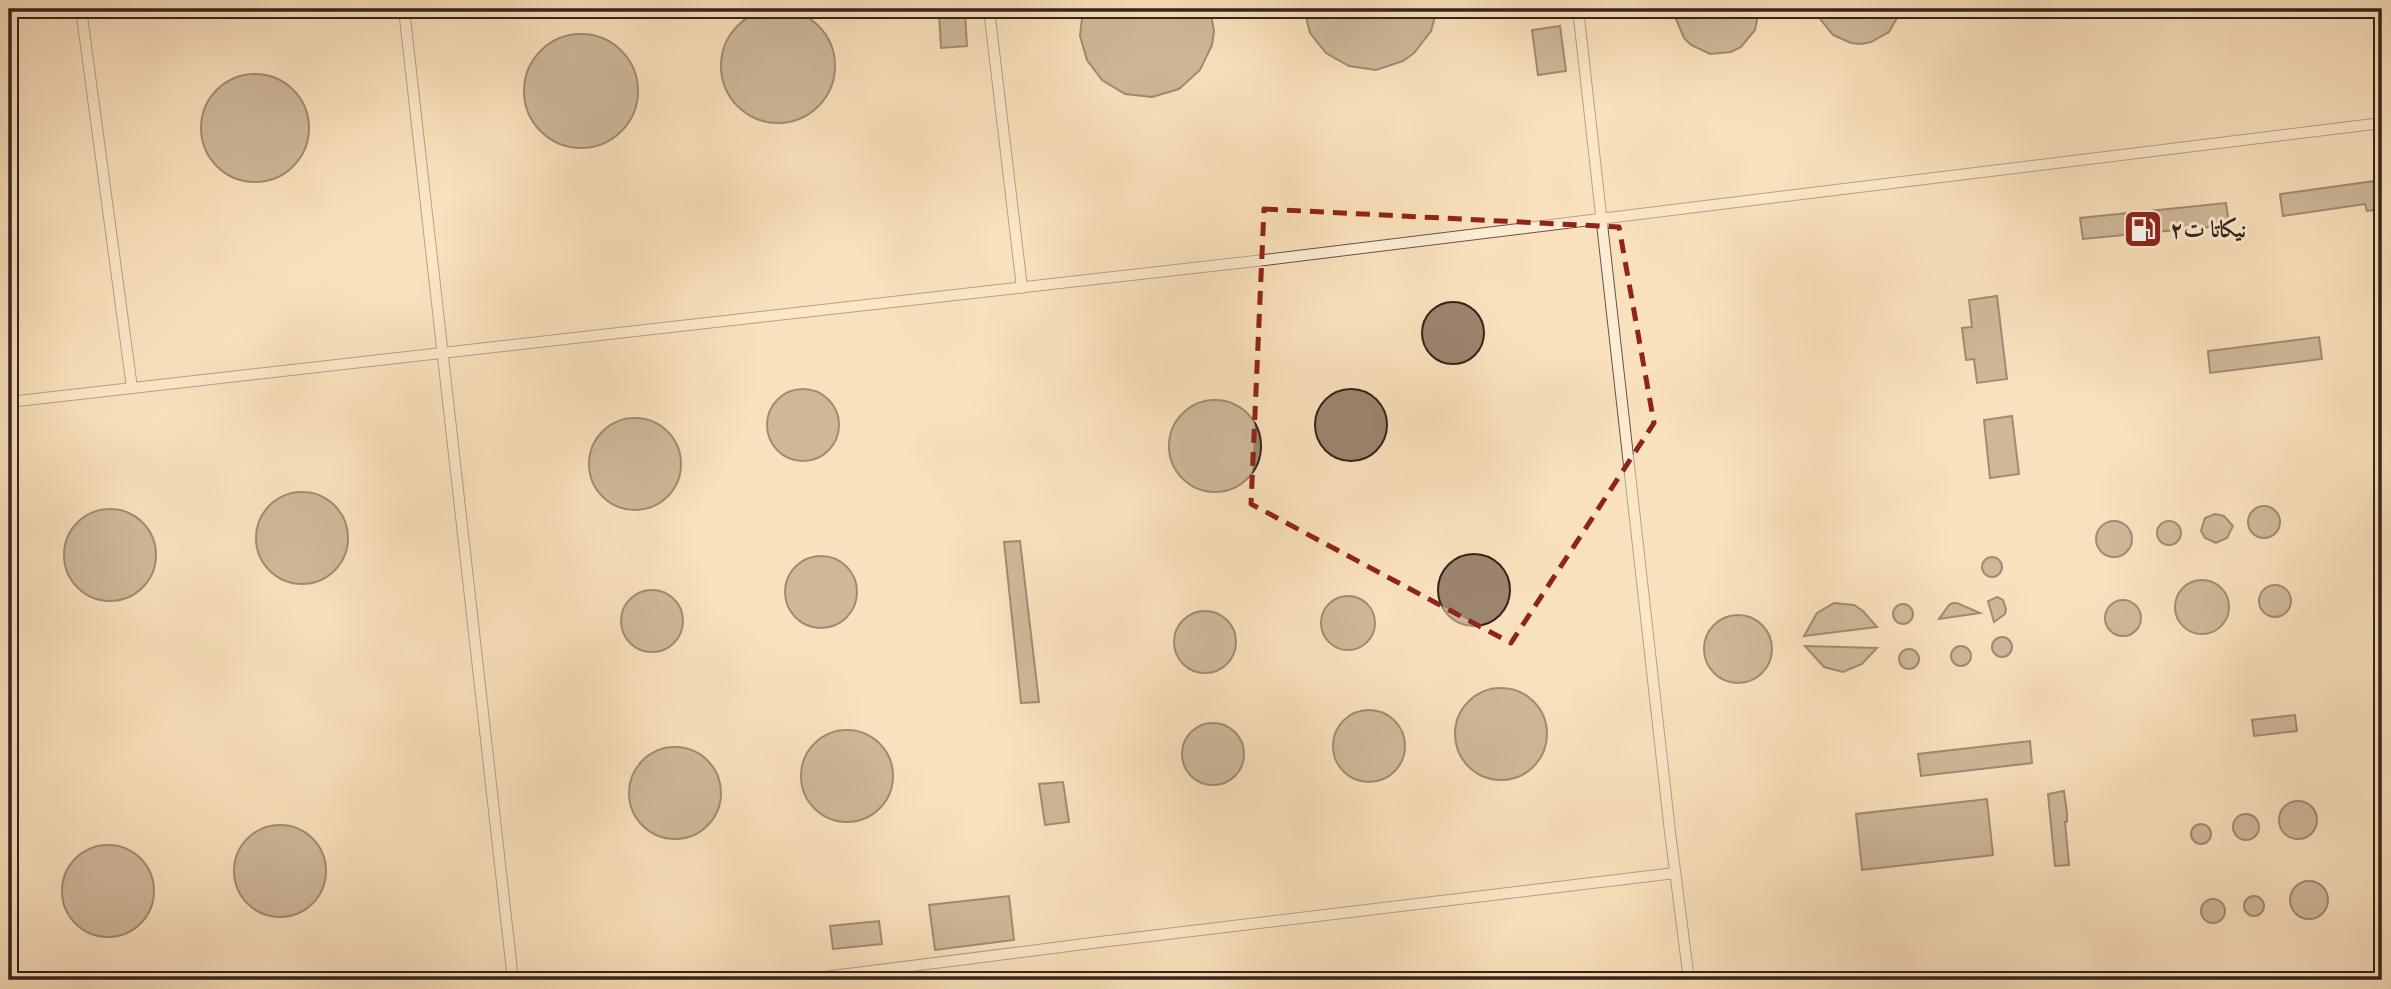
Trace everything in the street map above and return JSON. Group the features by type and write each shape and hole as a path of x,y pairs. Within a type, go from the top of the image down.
{"lane":[{"path":"80,9 132,388"},
{"path":"404,9 513,980"},
{"path":"989,9 1022,288"},
{"path":"1578,9 1689,980"},
{"path":"9,402 1022,288 2382,123"},
{"path":"801,980 1675,873"}],"highlighted area":[{"path":"1264,209 1619,227 1654,423 1511,643 1251,504"}],"building":[{"path":"778,9 800,13 818,26 831,44 835,66 831,88 818,106 800,119 778,123 756,119 738,106 725,88 721,66 725,44 738,26 756,13"},
{"path":"1083,9 1210,9 1214,31 1212,45 1200,70 1179,89 1152,97 1125,94 1102,80 1087,60 1080,36"},
{"path":"1304,9 1437,9 1431,31 1414,53 1403,61 1376,70 1349,66 1326,53 1310,33"},
{"path":"1676,9 1758,9 1755,30 1741,47 1731,52 1710,54 1691,45 1684,38 1676,19"},
{"path":"1817,9 1902,9 1889,32 1871,42 1861,44 1851,43 1833,35 1821,20"},
{"path":"965,12 967,46 941,48 939,14"},
{"path":"1560,26 1566,71 1538,75 1532,30"},
{"path":"581,34 603,38 621,51 634,69 638,91 634,113 621,131 603,144 581,148 559,144 541,131 528,113 524,91 528,69 541,51 559,38"},
{"path":"255,74 276,78 293,90 305,107 309,128 305,149 293,166 276,178 255,182 234,178 217,166 205,149 201,128 205,107 217,90 234,78"},
{"path":"2382,180 2382,209 2367,211 2365,204 2283,216 2280,194"},
{"path":"2226,203 2229,225 2083,239 2080,218"},
{"path":"1997,296 2007,379 1977,383 1974,359 1966,360 1962,328 1972,327 1969,300"},
{"path":"1453,302 1465,304 1475,311 1482,321 1482,345 1475,355 1465,362 1453,364 1441,362 1431,355 1424,345 1422,333 1424,321 1431,311 1441,304"},
{"path":"2319,337 2322,359 2210,373 2208,351"},
{"path":"803,389 823,395 833,405 839,425 833,445 823,455 803,461 783,455 773,445 767,425 773,405 783,395"},
{"path":"1351,389 1365,392 1377,399 1384,411 1387,425 1384,439 1377,451 1365,458 1351,461 1337,458 1325,451 1318,439 1315,425 1318,411 1325,399 1337,392"},
{"path":"1215,400 1233,403 1248,413 1258,428 1261,446 1258,464 1248,479 1233,489 1215,492 1197,489 1182,479 1172,464 1169,446 1172,428 1182,413 1197,403"},
{"path":"2012,416 2019,474 1990,478 1984,420"},
{"path":"635,418 653,421 668,431 678,446 681,464 678,482 668,497 653,507 635,510 617,507 602,497 592,482 589,464 592,446 602,431 617,421"},
{"path":"302,492 320,495 335,505 345,520 348,538 345,556 335,571 320,581 302,584 284,581 269,571 259,556 256,538 259,520 269,505 284,495"},
{"path":"2264,506 2275,511 2280,522 2275,533 2264,538 2253,533 2248,522 2253,511"},
{"path":"110,509 128,512 143,522 153,537 156,555 153,573 143,588 128,598 110,601 92,598 77,588 67,573 64,555 67,537 77,522 92,512"},
{"path":"2215,514 2224,516 2233,526 2227,538 2216,543 2205,538 2201,531 2205,518"},
{"path":"2114,521 2127,526 2132,539 2127,552 2114,557 2101,552 2096,539 2101,526"},
{"path":"2169,521 2178,524 2181,533 2178,542 2169,545 2160,542 2157,533 2160,524"},
{"path":"1020,541 1039,702 1021,703 1004,542"},
{"path":"1474,554 1488,557 1500,564 1507,576 1510,590 1507,604 1500,616 1488,623 1474,626 1460,623 1448,616 1441,604 1438,590 1441,576 1448,564 1460,557"},
{"path":"821,556 835,559 847,566 854,578 857,592 854,606 847,618 835,625 821,628 807,625 795,618 788,606 785,592 788,578 795,566 807,559"},
{"path":"1992,557 1999,560 2002,567 1999,574 1992,577 1985,574 1982,567 1985,560"},
{"path":"2202,580 2221,588 2229,607 2221,626 2202,634 2183,626 2175,607 2183,588"},
{"path":"2275,585 2286,590 2291,601 2286,612 2275,617 2264,612 2259,601 2264,590"},
{"path":"652,590 664,592 674,599 681,609 681,633 674,643 664,650 652,652 640,650 630,643 623,633 621,621 623,609 630,599 640,592"},
{"path":"1348,596 1367,604 1375,623 1367,642 1348,650 1329,642 1321,623 1329,604"},
{"path":"1997,597 2003,600 2006,609 2005,614 1994,622 1988,601"},
{"path":"2123,600 2136,605 2141,618 2136,631 2123,636 2110,631 2105,618 2110,605"},
{"path":"1834,603 1854,605 1877,627 1804,636 1817,613"},
{"path":"1953,603 1957,603 1980,613 1939,619"},
{"path":"1903,604 1910,607 1913,614 1910,621 1903,624 1896,621 1893,614 1896,607"},
{"path":"1205,611 1217,613 1227,620 1234,630 1234,654 1227,664 1217,671 1205,673 1193,671 1183,664 1176,654 1174,642 1176,630 1183,620 1193,613"},
{"path":"1738,615 1751,618 1762,625 1769,636 1772,649 1769,662 1762,673 1751,680 1738,683 1725,680 1714,673 1707,662 1704,649 1707,636 1714,625 1725,618"},
{"path":"2002,637 2009,640 2012,647 2009,654 2002,657 1995,654 1992,647 1995,640"},
{"path":"1805,646 1877,648 1862,664 1843,672 1824,667"},
{"path":"1961,646 1968,649 1971,656 1968,663 1961,666 1954,663 1951,656 1954,649"},
{"path":"1909,649 1916,652 1919,659 1916,666 1909,669 1902,666 1899,659 1902,652"},
{"path":"1501,688 1519,691 1534,701 1544,716 1547,734 1544,752 1534,767 1519,777 1501,780 1483,777 1468,767 1458,752 1455,734 1458,716 1468,701 1483,691"},
{"path":"1369,710 1383,713 1395,720 1402,732 1405,746 1402,760 1395,772 1383,779 1369,782 1355,779 1343,772 1336,760 1333,746 1336,732 1343,720 1355,713"},
{"path":"2295,715 2297,731 2254,736 2252,720"},
{"path":"1213,723 1225,725 1235,732 1242,742 1242,766 1235,776 1225,783 1213,785 1201,783 1191,776 1184,766 1182,754 1184,742 1191,732 1201,725"},
{"path":"847,730 865,733 880,743 890,758 893,776 890,794 880,809 865,819 847,822 829,819 814,809 804,794 801,776 804,758 814,743 829,733"},
{"path":"2030,741 2032,763 1921,776 1918,754"},
{"path":"675,747 693,750 708,760 718,775 721,793 718,811 708,826 693,836 675,839 657,836 642,826 632,811 629,793 632,775 642,760 657,750"},
{"path":"1063,782 1069,822 1045,825 1039,784"},
{"path":"2064,791 2069,865 2055,866 2048,794"},
{"path":"1987,799 1993,855 1862,870 1856,814"},
{"path":"2298,801 2311,807 2317,820 2311,833 2298,839 2285,833 2279,820 2285,807"},
{"path":"2246,814 2255,818 2259,827 2255,836 2246,840 2237,836 2233,827 2237,818"},
{"path":"2201,824 2208,827 2211,834 2208,841 2201,844 2194,841 2191,834 2194,827"},
{"path":"280,825 298,828 313,838 323,853 326,871 323,889 313,904 298,914 280,917 262,914 247,904 237,889 234,871 237,853 247,838 262,828"},
{"path":"108,845 126,848 141,858 151,873 154,891 151,909 141,924 126,934 108,937 90,934 75,924 65,909 62,891 65,873 75,858 90,848"},
{"path":"2309,881 2322,887 2328,900 2322,913 2309,919 2296,913 2290,900 2296,887"},
{"path":"1009,896 1014,940 935,950 929,905"},
{"path":"2254,896 2261,899 2264,906 2261,913 2254,916 2247,913 2244,906 2247,899"},
{"path":"2208,899 2218,899 2225,906 2225,916 2218,923 2208,923 2201,916 2201,906"},
{"path":"879,921 882,944 833,949 830,926"}],"place":[{"name":"نيكاتا ت٢","path":"2143,229"}]}
